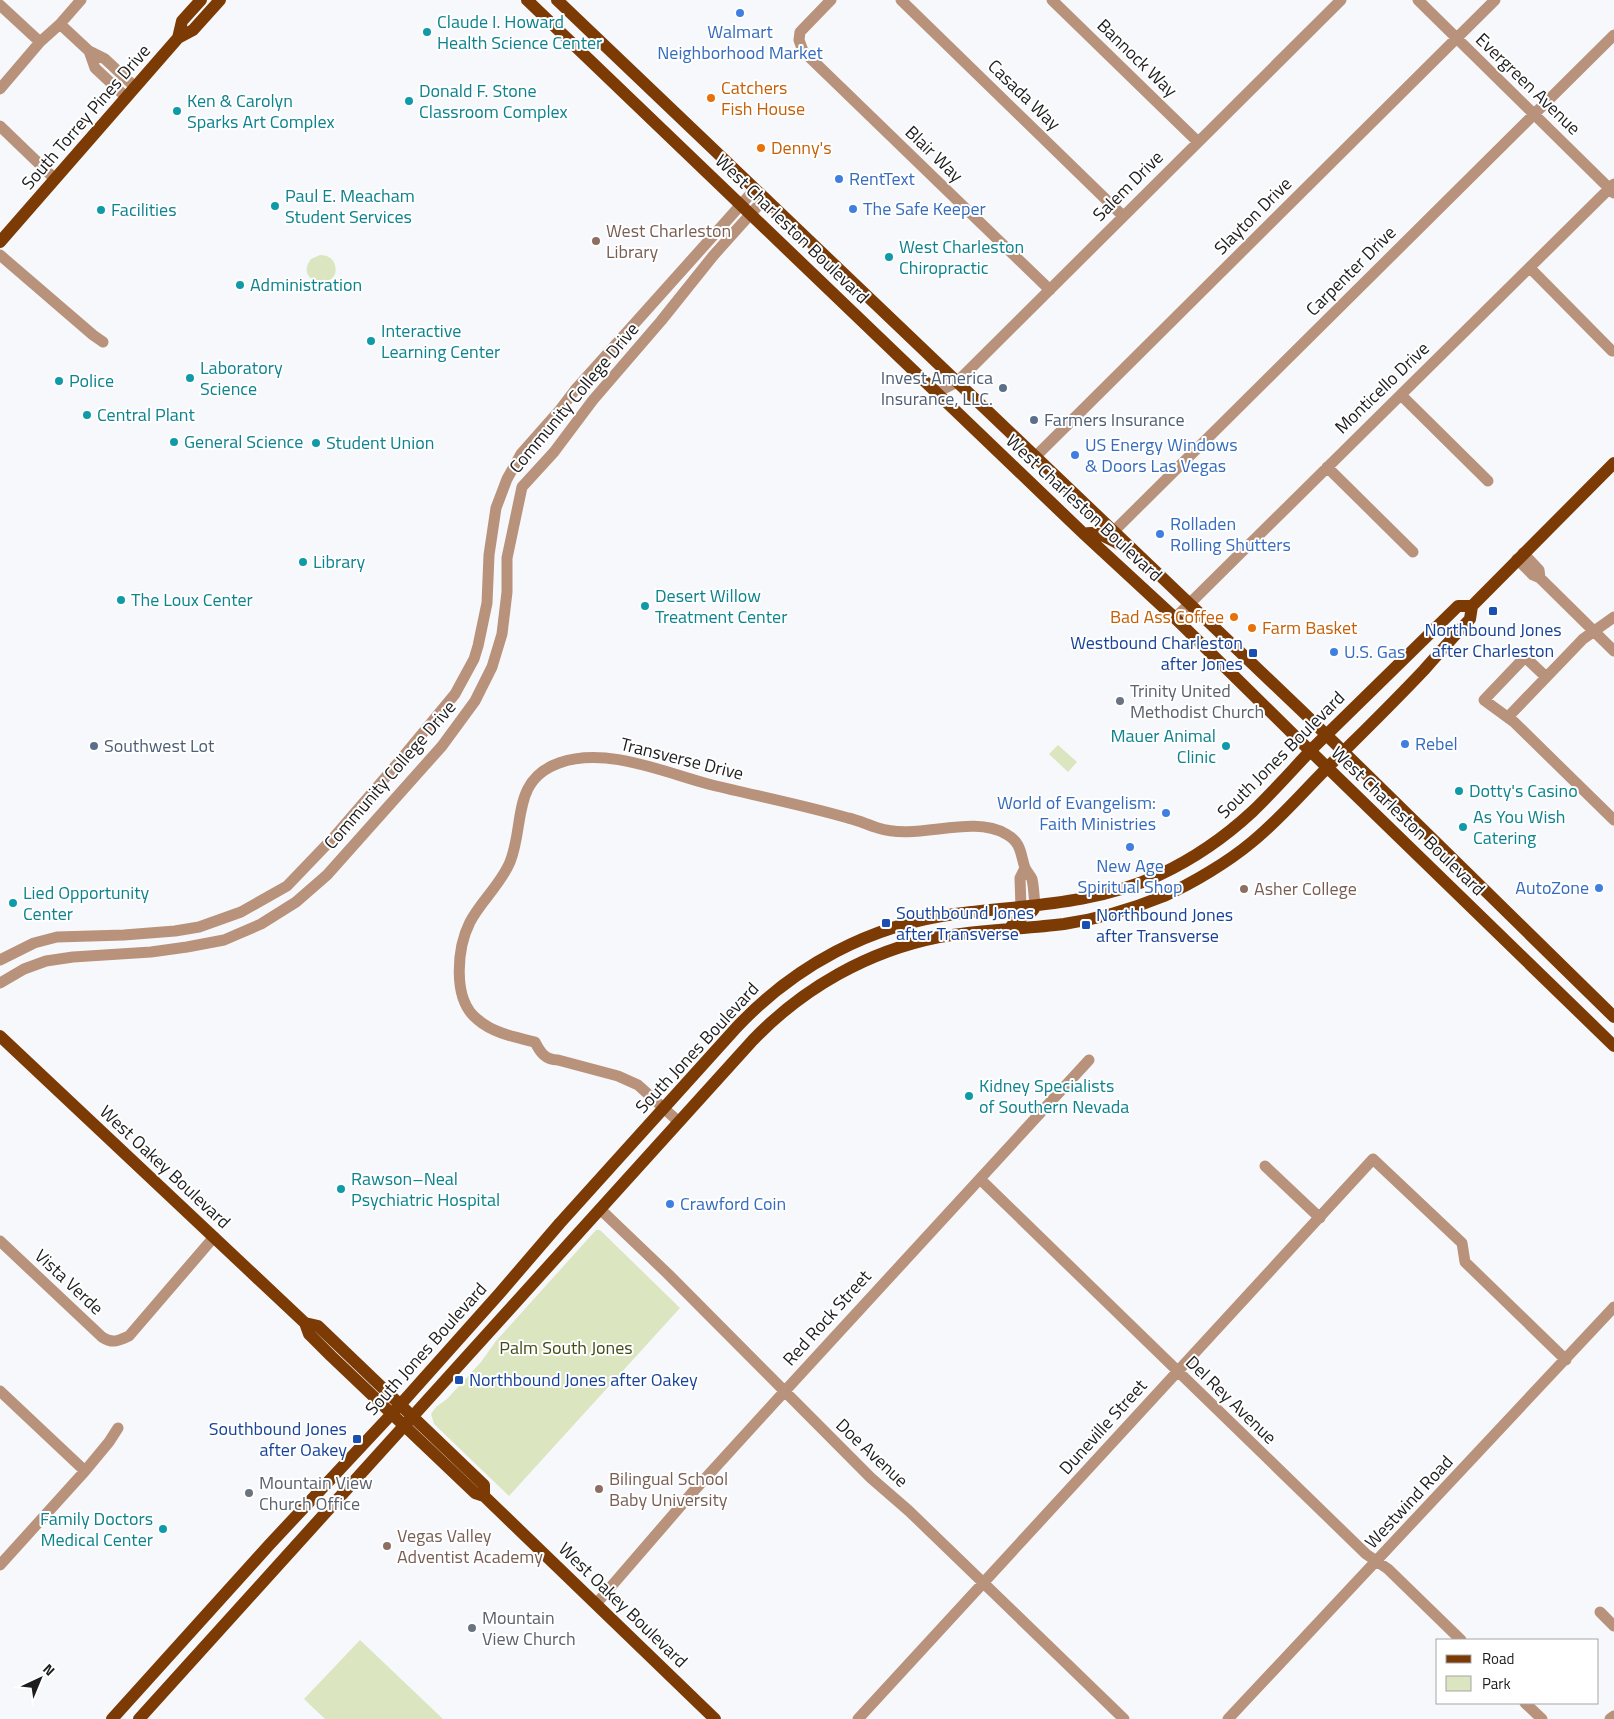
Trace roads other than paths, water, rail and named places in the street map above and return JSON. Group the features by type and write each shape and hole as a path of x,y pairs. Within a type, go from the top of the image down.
{"main road":[{"name":"South Torrey Pines Drive","path":"0,242 178,38 193,30 220,0"},
{"name":"West Charleston Boulevard","path":"527,0 1084,534 1175,618 1310,752 1614,1046"},
{"name":"West Charleston Boulevard","path":"557,0 1327,735 1614,1017"},
{"name":"South Torrey Pines Drive","path":"178,38 182,21 200,1"},
{"path":"200,1 210,12"},
{"name":"South Jones Boulevard","path":"139,1719 765,1028 802,997 821,984 850,968 905,946 940,937 1065,924 1117,912 1165,895 1213,869 1251,843 1272,825 1423,671 1470,619 1472,606 1614,463"},
{"path":"1084,534 1090,532 1103,535 1136,554"},
{"name":"South Jones Boulevard","path":"112,1719 396,1410 560,1223 749,1014 790,979 833,953 881,932 952,914 1021,908 1087,899 1158,875 1194,856 1217,841 1251,812 1406,655 1458,606 1472,606"},
{"path":"1030,927 1052,904"},
{"path":"1010,929 1018,918 1030,914 1035,906"},
{"path":"1555,988 1570,973"},
{"path":"790,979 802,997"},
{"name":"West Oakey Boulevard","path":"0,1036 305,1323 309,1334 409,1421 475,1493 484,1496 715,1719"},
{"path":"202,1620 215,1634"}],"street":[{"path":"0,89 40,42 60,24 81,0"},
{"name":"Blair Way","path":"831,0 802,29 798,40 803,51 1050,290"},
{"name":"Casada Way","path":"901,0 1123,216"},
{"name":"Bannock Way","path":"1052,0 1198,142"},
{"name":"Salem Drive","path":"937,392 957,382 1341,0"},
{"name":"Evergreen Avenue","path":"1418,0 1612,188"},
{"name":"Slayton Drive","path":"1035,457 1496,0"},
{"path":"0,5 40,42"},
{"path":"60,24 89,51 105,59 130,92"},
{"name":"Carpenter Drive","path":"1113,532 1614,35"},
{"path":"0,126 55,179"},
{"name":"Monticello Drive","path":"1175,618 1612,188"},
{"name":"Community College Drive","path":"0,960 34,943 57,938 124,935 199,927 241,912 288,886 334,837 427,730 455,694 474,658 478,646 487,602 489,555 496,508 507,480 521,454 575,390 760,194"},
{"name":"Community College Drive","path":"0,983 17,972 39,963 73,957 188,948 224,940 261,924 296,902 327,875 442,746 475,702 492,667 502,634 507,592 507,558 522,487 554,452 574,424 746,209"},
{"path":"0,255 93,335 104,342"},
{"path":"1530,268 1612,350"},
{"path":"1401,395 1488,482"},
{"path":"559,411 574,424"},
{"path":"1327,467 1413,552"},
{"path":"1520,556 1540,570 1540,578 1614,651"},
{"path":"1508,717 1545,676 1583,639 1614,617"},
{"path":"1545,676 1525,657 1484,700 1514,722 1614,820"},
{"path":"474,658 492,667"},
{"name":"Transverse Drive","path":"679,1122 638,1085 618,1076 552,1060 542,1054 535,1042 511,1036 489,1027 471,1014 462,993 459,968 463,944 470,922 510,863 521,806 527,790 536,777 546,770 579,757 627,761 708,784 849,818 880,829 902,833 946,828 987,827 997,829 1016,842 1022,852 1025,868 1031,878 1035,906"},
{"path":"334,837 348,852"},
{"name":"Transverse Drive","path":"1021,908 1020,878 1025,868"},
{"path":"241,912 246,931"},
{"path":"72,937 73,957"},
{"name":"Red Rock Street","path":"596,1604 691,1494 927,1234 980,1180 1089,1060"},
{"name":"Duneville Street","path":"858,1719 1373,1159 1462,1243 1465,1262 1566,1360"},
{"path":"1266,1166 1320,1218"},
{"name":"Del Rey Avenue","path":"980,1180 1366,1554 1388,1569 1460,1639"},
{"name":"Doe Avenue","path":"600,1209 668,1274 871,1478 909,1510 1124,1719"},
{"name":"Vista Verde","path":"0,1241 102,1338 110,1342 116,1342 129,1336 214,1237"},
{"name":"Westwind Road","path":"1228,1719 1614,1307"},
{"path":"0,1390 85,1471"},
{"path":"0,1565 85,1471 118,1428"},
{"path":"1600,1612 1614,1626"},
{"path":"1526,1704 1542,1719"},
{"path":"1610,1719 1614,1716"}],"place":[{"name":"Walmart Neighborhood Market","path":"740,13"},
{"name":"Claude I. Howard Health Science Center","path":"427,32"},
{"name":"Catchers Fish House","path":"711,98"},
{"name":"Donald F. Stone Classroom Complex","path":"409,101"},
{"name":"Ken & Carolyn Sparks Art Complex","path":"177,111"},
{"name":"Denny's","path":"761,148"},
{"name":"RentText","path":"839,179"},
{"name":"Paul E. Meacham Student Services","path":"275,206"},
{"name":"The Safe Keeper","path":"853,209"},
{"name":"Facilities","path":"101,210"},
{"name":"West Charleston Library","path":"596,241"},
{"name":"West Charleston Chiropractic","path":"889,257"},
{"name":"Administration","path":"240,285"},
{"name":"Interactive Learning Center","path":"371,341"},
{"name":"Laboratory Science","path":"190,378"},
{"name":"Police","path":"59,381"},
{"name":"Invest America Insurance, LLC.","path":"1003,388"},
{"name":"Central Plant","path":"87,415"},
{"name":"Farmers Insurance","path":"1034,420"},
{"name":"General Science","path":"174,442"},
{"name":"Student Union","path":"316,443"},
{"name":"US Energy Windows & Doors Las Vegas","path":"1075,455"},
{"name":"Rolladen Rolling Shutters","path":"1160,534"},
{"name":"Library","path":"303,562"},
{"name":"The Loux Center","path":"121,600"},
{"name":"Desert Willow Treatment Center","path":"645,606"},
{"name":"Northbound Jones after Charleston","path":"1493,611"},
{"name":"Bad Ass Coffee","path":"1234,617"},
{"name":"Farm Basket","path":"1252,628"},
{"name":"U.S. Gas","path":"1334,652"},
{"name":"Westbound Charleston after Jones","path":"1253,653"},
{"name":"Trinity United Methodist Church","path":"1120,701"},
{"name":"Rebel","path":"1405,744"},
{"name":"Southwest Lot","path":"94,746"},
{"name":"Mauer Animal Clinic","path":"1226,746"},
{"name":"Dotty's Casino","path":"1459,791"},
{"name":"World of Evangelism: Faith Ministries","path":"1166,813"},
{"name":"As You Wish Catering","path":"1463,827"},
{"name":"New Age Spiritual Shop","path":"1130,847"},
{"name":"AutoZone","path":"1599,888"},
{"name":"Asher College","path":"1244,889"},
{"name":"Lied Opportunity Center","path":"13,903"},
{"name":"Southbound Jones after Transverse","path":"886,923"},
{"name":"Northbound Jones after Transverse","path":"1086,925"},
{"name":"Kidney Specialists of Southern Nevada","path":"969,1096"},
{"name":"Rawson–Neal Psychiatric Hospital","path":"341,1189"},
{"name":"Crawford Coin","path":"670,1204"},
{"name":"Northbound Jones after Oakey","path":"459,1380"},
{"name":"Southbound Jones after Oakey","path":"357,1439"},
{"name":"Bilingual School Baby University","path":"599,1489"},
{"name":"Mountain View Church Office","path":"249,1493"},
{"name":"Family Doctors Medical Center","path":"163,1529"},
{"name":"Vegas Valley Adventist Academy","path":"387,1546"},
{"name":"Mountain View Church","path":"472,1628"}],"park label":[{"name":"Palm South Jones","path":"566,1348"}]}
